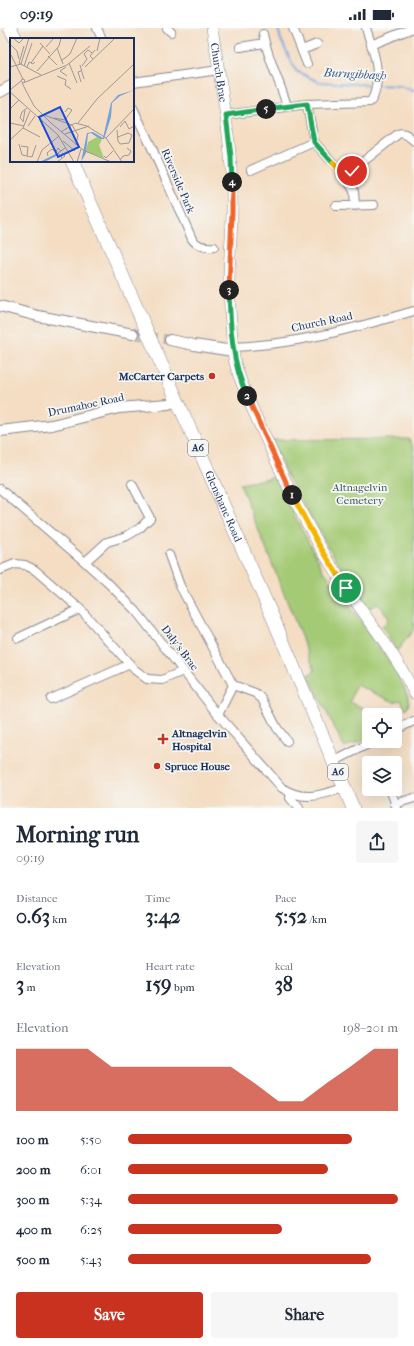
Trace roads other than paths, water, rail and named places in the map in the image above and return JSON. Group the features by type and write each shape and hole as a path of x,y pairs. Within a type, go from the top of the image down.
{"highway":[{"path":"10,28 15,38"},
{"name":"Glenshane Road","path":"72,162 273,618 353,808"}],"main road":[{"name":"Church Brae","path":"212,28 231,157 232,198 229,283 233,349 237,370 245,393 299,509 346,588 386,642 405,673 414,693"}],"street":[{"path":"97,28 102,38"},
{"path":"293,28 307,64"},
{"path":"226,115 307,104 331,102 370,102 373,99 378,77 377,63 366,28"},
{"path":"371,45 413,28"},
{"path":"263,34 287,106"},
{"path":"240,46 265,43"},
{"path":"302,50 317,44"},
{"path":"134,82 219,70"},
{"path":"0,92 10,87"},
{"path":"307,104 314,142 345,176 354,191 355,206"},
{"name":"Riverside Park","path":"134,110 192,239 195,244 208,248 214,247"},
{"path":"345,176 398,134 403,133 408,135 414,141"},
{"path":"252,170 314,142"},
{"path":"336,206 374,205"},
{"path":"0,306 38,316 133,334"},
{"name":"Church Road","path":"170,340 194,345 233,349 272,344 343,331 414,311"},
{"name":"Drumahoe Road","path":"0,431 52,425 119,408 168,404 177,401"},
{"path":"85,562 107,542 127,536 140,528 150,518 132,484"},
{"name":"Daly's Brae","path":"0,489 85,562 136,611 218,715 274,781 282,788 291,794 301,797 314,797 344,788"},
{"path":"169,555 180,586 233,685 255,694 262,699 277,728 287,741"},
{"path":"0,570 15,564 25,565 35,570 80,609 130,664 147,680 162,680 183,671"},
{"path":"18,638 80,609"},
{"path":"52,699 130,664"},
{"path":"218,715 233,685"},
{"path":"402,727 414,721"},
{"path":"333,762 362,747"},
{"path":"291,794 290,798 299,808"},
{"path":"392,796 396,806 414,798"}],"waterway":[{"name":"Burngibbagh","path":"278,28 281,40 296,71 319,82 374,85"},
{"name":"Burngibbagh","path":"378,85 400,86 414,91"}],"tunnel":[{"path":"133,334 170,340"}],"place":[{"name":"McCarter Carpets","path":"212,376"},
{"name":"Altnagelvin Hospital","path":"163,739"},
{"name":"Spruce House","path":"157,766"}],"park label":[{"name":"Altnagelvin Cemetery","path":"360,493"}]}
